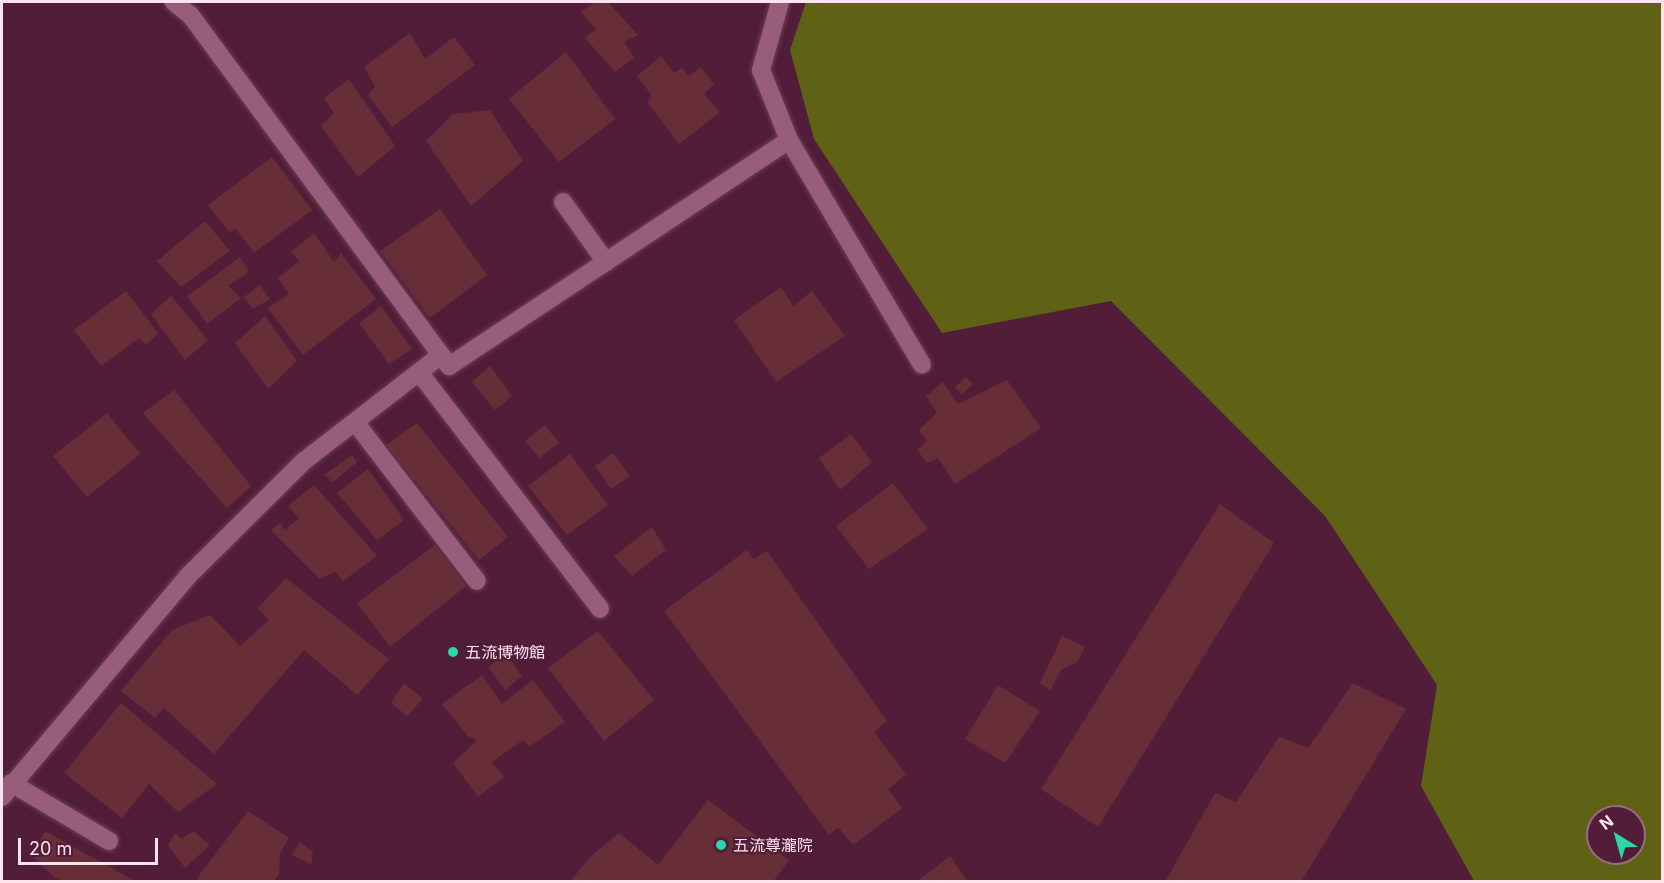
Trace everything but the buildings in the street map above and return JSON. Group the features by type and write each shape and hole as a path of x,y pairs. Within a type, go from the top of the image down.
{"street":[{"path":"174,2 190,15 449,366 789,140"},
{"path":"780,2 761,70 789,140 922,365"},
{"path":"563,202 606,262"},
{"path":"109,841 6,790 188,576 304,461 441,355"},
{"path":"418,372 600,609"},
{"path":"355,422 477,581"}],"shaded area":[{"path":"806,2 1662,2 1662,881 1474,881 1421,786 1437,685 1325,516 1111,301 942,333 814,139 790,50"}],"place":[{"name":"五流博物館","path":"453,652"},
{"name":"五流尊瀧院","path":"721,845"}]}
